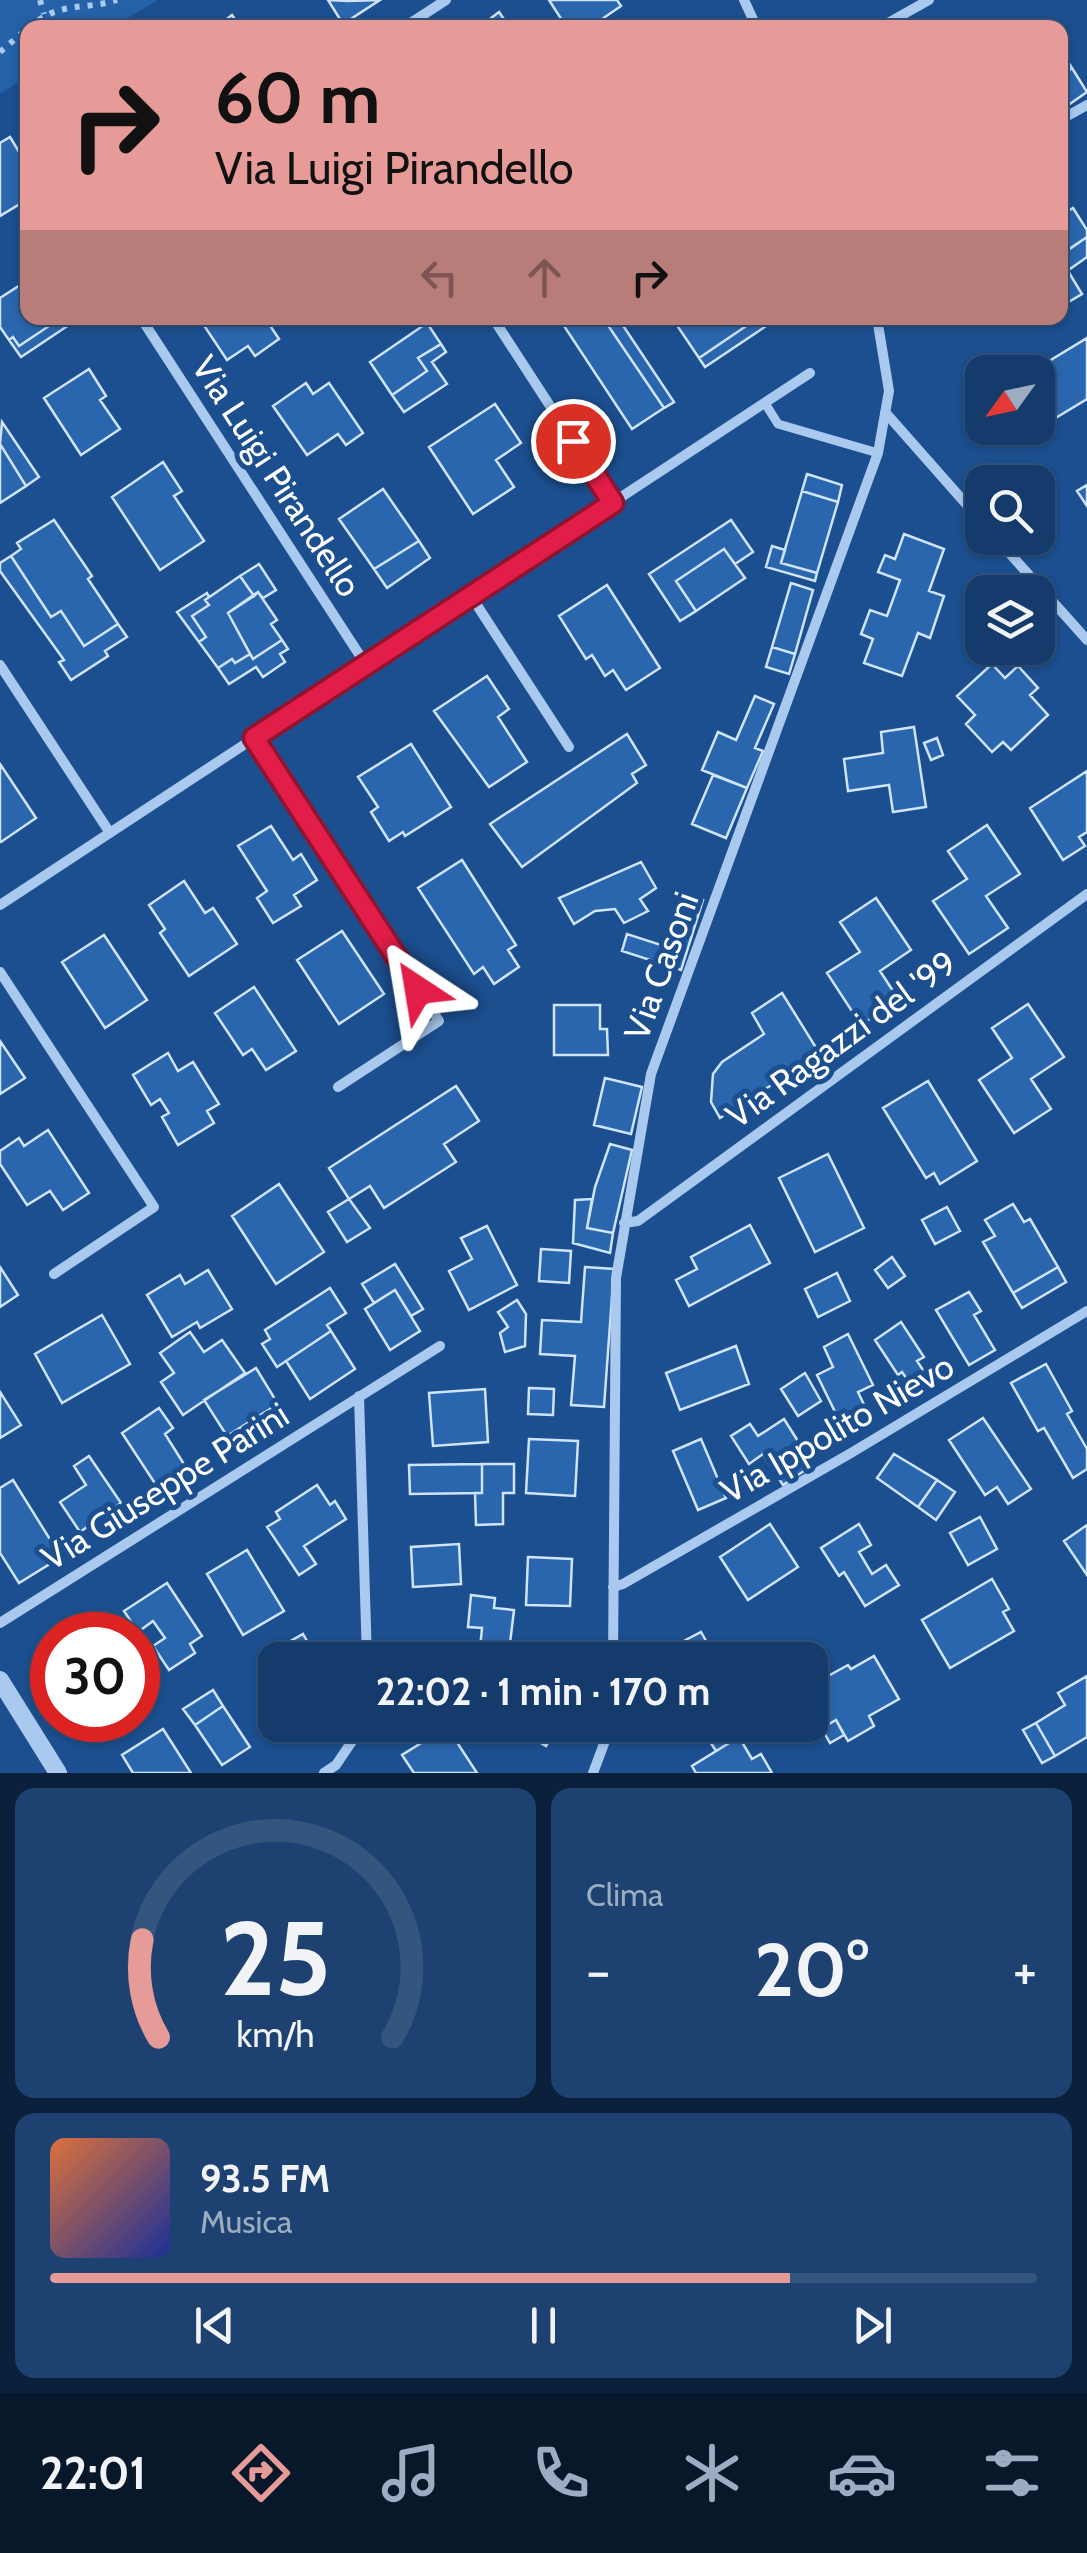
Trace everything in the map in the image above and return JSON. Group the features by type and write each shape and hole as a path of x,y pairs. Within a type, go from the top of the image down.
{"street":[{"path":"415,20 446,0"},
{"path":"893,20 929,0"},
{"name":"Via Luigi Pirandello","path":"146,325 366,665"},
{"path":"498,325 613,503"},
{"name":"Via Casoni","path":"613,1642 616,1278 651,1074 878,452 889,391 878,325"},
{"path":"0,905 810,373"},
{"path":"765,403 778,424 878,452"},
{"path":"885,412 965,503"},
{"path":"1011,555 1087,640"},
{"path":"471,596 569,746"},
{"path":"0,664 110,833"},
{"path":"254,738 438,1021 338,1087"},
{"name":"Via Ragazzi del '99","path":"624,1223 638,1221 1087,894"},
{"path":"0,972 154,1207 54,1274"},
{"name":"Via Ippolito Nievo","path":"613,1586 623,1584 851,1453 1087,1311"},
{"name":"Via Giuseppe Parini","path":"0,1623 440,1346"},
{"path":"359,1396 366,1642"},
{"path":"0,1680 58,1773"},
{"path":"324,1773 336,1766 352,1742"},
{"path":"593,1773 605,1742"}],"path":[{"path":"40,0 44,14"},
{"path":"37,20 44,14 82,4 117,0"},
{"path":"0,52 20,35"}],"shaded area":[{"path":"0,0 158,0 124,20 20,20 20,81 0,94"}],"building":[{"path":"328,0 380,0 349,20 340,20"},
{"path":"549,0 617,0 621,6 601,20 562,20"},
{"path":"499,12 504,20 488,20"},
{"path":"1072,68 1087,92 1068,105 1068,71"},
{"path":"10,137 20,153 20,204 0,216 0,143"},
{"path":"1073,208 1087,230 1087,237 1068,250 1068,211"},
{"path":"1087,237 1087,257 1070,269 1068,250"},
{"path":"1068,271 1082,294 1068,302"},
{"path":"20,285 20,325 50,325 19,346 0,327 0,298"},
{"path":"50,325 69,325 21,357 9,340 13,337 19,346"},
{"path":"204,325 270,325 279,339 255,356 248,346 227,360"},
{"path":"424,325 428,325 441,344 418,358 427,371 392,395 370,362"},
{"path":"608,325 664,408 632,429 564,326"},
{"path":"608,325 623,325 674,402 664,408"},
{"path":"677,325 748,325 699,358"},
{"path":"748,325 768,325 705,367 699,358"},
{"path":"1087,338 1087,399 1055,418 1055,357"},
{"path":"441,344 446,352 432,362 447,384 404,412 392,395 427,371 418,358"},
{"path":"89,369 106,396 100,400 120,429 81,455 44,398"},
{"path":"306,383 313,394 329,383 363,433 346,445 338,434 307,455 273,406"},
{"path":"495,404 521,443 496,460 514,487 473,514 429,447"},
{"path":"2,422 39,477 26,486 0,444"},
{"path":"0,444 26,486 0,503"},
{"path":"163,462 182,491 174,496 204,541 160,570 112,497"},
{"path":"807,474 842,485 838,502 802,491"},
{"path":"1087,485 1087,506 1077,491"},
{"path":"383,489 419,541 374,569 339,519"},
{"path":"802,491 838,502 817,573 781,563"},
{"path":"54,520 92,576 88,579 118,624 84,646 61,611 51,617 11,556 21,549 17,543"},
{"path":"731,520 753,552 735,564 724,549 676,581 696,611 680,621 649,574"},
{"path":"904,534 944,549 929,591 944,596 930,638 918,633 902,676 864,663 873,639 861,634 870,610 887,616 900,580 878,572 885,555 895,559"},
{"path":"419,541 430,558 387,588 374,569"},
{"path":"772,546 785,550 781,563 817,573 815,581 766,567"},
{"path":"724,549 745,578 696,611 676,581"},
{"path":"11,556 51,617 61,611 84,646 118,624 127,637 105,651 108,656 71,680 59,662 64,660 0,571 0,563"},
{"path":"259,564 276,590 263,598 258,592 254,596 240,576"},
{"path":"240,576 254,596 228,613 250,654 218,668 199,642 206,637 192,616 209,605 205,600"},
{"path":"791,583 813,590 795,654 772,647"},
{"path":"607,585 660,668 626,690 613,670 605,676 592,655 586,659 559,616"},
{"path":"258,592 277,620 271,624 282,640 253,659 228,613"},
{"path":"207,593 209,597 205,600 209,605 192,616 206,637 199,642 177,612"},
{"path":"282,640 288,649 280,654 285,662 263,677 256,667 229,684 218,668 250,654 253,659"},
{"path":"772,647 795,654 789,674 766,667"},
{"path":"991,665 1005,678 1018,666 1038,688 1030,695 1048,715 1011,750 1003,742 992,752 966,724 975,715 957,696"},
{"path":"487,676 509,709 498,717 527,762 489,787 434,711"},
{"path":"755,696 774,704 755,748 763,751 747,788 702,770 718,732 736,740"},
{"path":"914,727 926,807 893,812 889,785 848,791 844,759 883,753 881,732"},
{"path":"627,734 646,765 632,774 637,783 522,867 490,824"},
{"path":"937,738 943,755 931,760 924,743"},
{"path":"411,744 451,807 405,836 403,832 389,841 371,812 378,807 358,777"},
{"path":"0,764 36,818 1,842 0,841"},
{"path":"1087,771 1087,832 1079,837 1085,846 1063,860 1030,808"},
{"path":"713,775 747,788 726,838 692,824"},
{"path":"987,825 1020,874 986,896 1008,928 969,954 933,901 967,879 948,851"},
{"path":"271,826 293,860 301,854 317,880 294,895 301,906 273,923 257,898 267,891 238,846"},
{"path":"462,860 516,945 508,950 519,967 494,984 483,967 474,974 418,888"},
{"path":"641,862 656,888 640,899 648,911 624,923 615,909 595,911 574,924 559,898"},
{"path":"184,881 205,913 213,908 237,944 189,976 160,933 165,929 149,905"},
{"path":"685,894 703,900 681,970 622,951 627,934 667,947"},
{"path":"876,898 911,950 880,971 899,1000 861,1025 827,973 860,952 840,922"},
{"path":"342,931 384,994 339,1024 297,960"},
{"path":"104,935 147,1000 105,1028 62,962"},
{"path":"254,987 296,1051 266,1070 252,1049 243,1055 215,1013"},
{"path":"782,993 820,1054 720,1118 711,1102 713,1074 722,1062 764,1034 752,1013"},
{"path":"1028,1004 1064,1057 1031,1079 1051,1109 1014,1133 979,1080 1012,1058 992,1028"},
{"path":"554,1005 600,1005 600,1029 607,1029 608,1055 554,1055"},
{"path":"0,1041 25,1078 0,1094"},
{"path":"168,1053 178,1071 193,1062 219,1104 207,1111 214,1123 178,1145 162,1117 169,1113 160,1099 151,1105 133,1075"},
{"path":"605,1078 642,1087 631,1134 594,1125"},
{"path":"928,1081 977,1161 940,1184 934,1173 926,1178 883,1108"},
{"path":"456,1086 479,1121 444,1144 456,1162 384,1208 370,1186 349,1199 329,1168"},
{"path":"48,1130 89,1193 63,1210 50,1191 27,1205 0,1164 0,1151 19,1138 24,1146"},
{"path":"610,1144 632,1150 613,1233 587,1228 595,1187"},
{"path":"828,1154 864,1228 815,1252 779,1178"},
{"path":"279,1184 324,1252 276,1284 232,1216"},
{"path":"349,1199 370,1228 347,1242 328,1212"},
{"path":"592,1199 587,1228 613,1233 610,1253 573,1243 575,1200"},
{"path":"1013,1204 1024,1222 1030,1219 1058,1267 1013,1293 983,1242 995,1236 985,1220"},
{"path":"947,1207 960,1231 935,1244 922,1220"},
{"path":"750,1225 770,1263 689,1306 676,1280 697,1269 691,1257"},
{"path":"487,1226 517,1285 469,1310 449,1271 472,1259 461,1238"},
{"path":"541,1249 571,1251 569,1283 539,1281"},
{"path":"892,1257 905,1276 888,1288 875,1270"},
{"path":"395,1264 423,1309 411,1316 395,1290 374,1303 362,1284"},
{"path":"0,1267 18,1295 0,1307"},
{"path":"585,1267 614,1269 604,1407 571,1405 575,1356 540,1354 542,1320 581,1322"},
{"path":"1058,1267 1066,1282 1022,1308 1013,1293"},
{"path":"208,1270 232,1309 200,1328 197,1322 172,1337 147,1295 180,1275 185,1284"},
{"path":"837,1273 850,1301 818,1317 805,1289"},
{"path":"330,1288 346,1313 327,1325 331,1331 277,1367 262,1344 270,1339 265,1330"},
{"path":"395,1290 420,1331 390,1350 365,1309"},
{"path":"969,1292 981,1311 974,1315 995,1350 969,1365 936,1310"},
{"path":"517,1300 526,1314 525,1346 505,1352 500,1333 508,1327 498,1312"},
{"path":"102,1315 130,1364 62,1403 35,1354"},
{"path":"901,1322 924,1357 917,1361 931,1382 916,1392 902,1372 898,1375 875,1340"},
{"path":"331,1331 355,1369 310,1399 286,1361"},
{"path":"190,1332 204,1352 222,1340 245,1373 183,1415 161,1382 174,1373 160,1353"},
{"path":"848,1334 873,1385 858,1392 867,1411 841,1424 817,1375 833,1367 824,1347"},
{"path":"736,1346 749,1384 680,1410 666,1373"},
{"path":"1046,1364 1087,1449 1087,1469 1073,1478 1044,1428 1038,1431 1011,1383"},
{"path":"256,1368 278,1404 227,1436 204,1400"},
{"path":"805,1373 821,1401 798,1416 781,1389"},
{"path":"529,1388 554,1389 553,1415 528,1414"},
{"path":"485,1389 488,1442 433,1446 429,1393"},
{"path":"0,1392 21,1425 0,1438"},
{"path":"159,1408 173,1428 165,1434 187,1469 158,1488 122,1433"},
{"path":"983,1418 1031,1489 1008,1504 997,1487 985,1495 949,1440"},
{"path":"784,1419 813,1465 783,1485 763,1454 749,1464 731,1436 750,1424 758,1436"},
{"path":"529,1439 578,1441 575,1496 526,1493"},
{"path":"701,1439 726,1498 698,1510 673,1451"},
{"path":"894,1454 937,1480 918,1507 877,1478"},
{"path":"89,1456 121,1503 80,1532 60,1502 86,1485 74,1466"},
{"path":"482,1464 514,1464 514,1493 503,1493 503,1524 476,1525 475,1493 482,1493"},
{"path":"482,1464 482,1493 410,1494 409,1465"},
{"path":"13,1480 61,1557 19,1583 0,1553 0,1488"},
{"path":"937,1480 955,1492 936,1520 918,1507"},
{"path":"317,1485 330,1505 335,1501 346,1519 304,1546 316,1564 299,1575 267,1527 280,1519 276,1512"},
{"path":"980,1517 997,1549 968,1565 950,1533"},
{"path":"770,1524 798,1567 748,1600 720,1557"},
{"path":"859,1524 871,1545 859,1552 872,1574 886,1565 899,1585 865,1606 844,1572 839,1576 821,1548"},
{"path":"1087,1525 1087,1575 1064,1541"},
{"path":"459,1544 461,1584 413,1587 411,1547"},
{"path":"247,1550 284,1611 243,1635 207,1574"},
{"path":"528,1557 572,1559 570,1606 526,1605"},
{"path":"992,1579 1009,1609 1003,1612 1014,1631 950,1668 922,1620"},
{"path":"167,1583 202,1636 190,1644 195,1653 169,1670 160,1656 160,1641 165,1638 160,1631 160,1612 124,1611"},
{"path":"471,1595 495,1598 494,1608 514,1610 510,1642 481,1642 482,1628 468,1627"},
{"path":"701,1632 707,1642 682,1642"},
{"path":"303,1634 308,1642 289,1642"},
{"path":"874,1656 899,1699 869,1716 874,1726 848,1741 836,1720 828,1722 828,1676 848,1665 851,1669"},
{"path":"1087,1676 1087,1737 1055,1756 1036,1723 1065,1705 1058,1693"},
{"path":"213,1690 223,1706 195,1725 183,1709"},
{"path":"223,1706 250,1747 222,1765 195,1725"},
{"path":"836,1720 844,1735 830,1743 828,1722"},
{"path":"1036,1723 1055,1756 1042,1763 1023,1730"},
{"path":"163,1729 191,1773 133,1773 122,1755 142,1742 160,1742"},
{"path":"423,1742 457,1742 477,1773 414,1773 402,1755"},
{"path":"710,1742 731,1742 716,1751"},
{"path":"731,1742 742,1742 752,1759 761,1754 772,1773 696,1773 692,1766"}],"route":[{"path":"418,990 254,738 613,503 573,441"}]}
